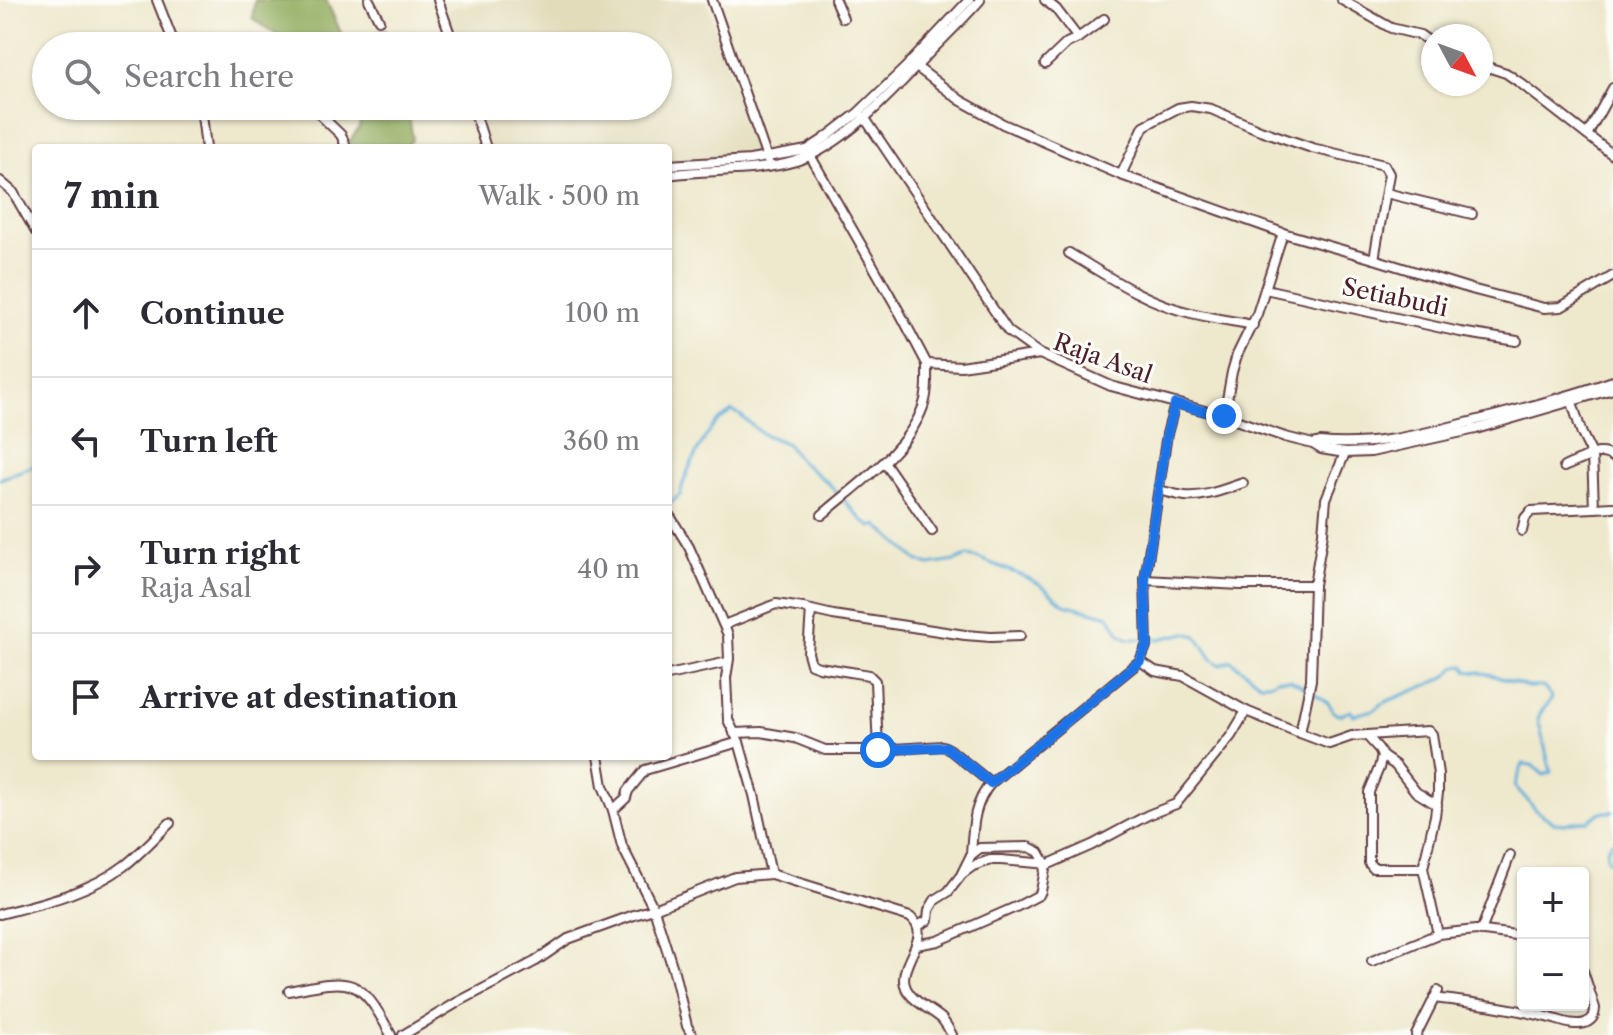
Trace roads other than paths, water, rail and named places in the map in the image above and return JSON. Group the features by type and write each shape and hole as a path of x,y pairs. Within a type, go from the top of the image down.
{"street":[{"path":"157,0 170,32"},
{"path":"369,0 379,20"},
{"path":"440,0 450,32"},
{"path":"712,0 768,162"},
{"path":"835,0 843,18"},
{"path":"672,165 793,162 810,153 864,117 969,0"},
{"path":"843,129 980,0"},
{"path":"1045,0 1056,9 1078,38"},
{"path":"1342,0 1391,28 1421,36"},
{"path":"1045,64 1067,43 1104,19"},
{"path":"913,65 977,111 1033,137 1121,175 1283,233 1544,308 1561,307 1613,276"},
{"path":"1493,69 1519,82 1613,155"},
{"path":"1587,135 1613,88"},
{"path":"1121,175 1144,126 1178,108 1191,106 1211,109 1312,148 1384,165 1389,174 1374,259"},
{"path":"864,117 1008,331 1040,354"},
{"path":"203,120 206,144"},
{"path":"325,120 341,135 344,144"},
{"path":"477,120 485,144"},
{"path":"810,153 927,364 926,397 919,418 885,463 822,515"},
{"path":"672,174 768,162"},
{"path":"0,181 13,192 32,225"},
{"path":"1386,193 1472,214"},
{"path":"1224,416 1237,355 1253,325 1283,233"},
{"path":"1069,253 1128,289 1172,307 1253,325"},
{"name":"Setiabudi","path":"1265,289 1432,326 1517,341"},
{"name":"Raja Asal","path":"927,364 961,366 1040,354 1111,386 1224,416 1321,449 1345,453 1371,452 1521,417 1613,381"},
{"name":"Raja Asal","path":"1313,444 1369,444 1408,437 1613,389"},
{"path":"1570,398 1592,454 1594,508"},
{"path":"918,926 928,920 935,900 948,892 962,874 971,855 975,810 991,783 1140,661 1147,644 1145,580 1167,434 1175,404"},
{"path":"1564,467 1592,454 1604,452 1613,457"},
{"path":"1300,733 1311,680 1314,585 1326,499 1345,453"},
{"path":"885,463 932,531"},
{"path":"1159,490 1195,496 1243,483"},
{"path":"1522,531 1525,518 1531,511 1613,507"},
{"path":"672,519 689,547 728,635 728,720 739,742 764,834 771,874"},
{"path":"1145,580 1314,585"},
{"path":"724,625 776,604 965,635 1020,636"},
{"path":"811,610 808,653 811,664 869,675 875,681 878,750"},
{"path":"1140,661 1155,671 1183,676 1246,711 1329,744 1352,736 1431,731 1438,774 1437,805 1423,868 1438,934"},
{"path":"672,674 728,662"},
{"path":"962,874 990,860 1046,864 1066,858 1148,815 1176,804 1231,736 1246,711"},
{"path":"734,733 761,732 795,738 825,750 946,747 991,783"},
{"path":"1367,736 1416,792 1437,805"},
{"path":"613,810 626,798 645,770 739,742"},
{"path":"1382,756 1369,792 1369,863 1373,868 1423,868"},
{"path":"599,760 603,786 622,846 654,909 692,1035"},
{"path":"0,914 63,896 104,879 124,866 170,823"},
{"path":"916,945 938,941 1039,895 1046,864 1039,852 1029,847 980,848 971,855"},
{"path":"1481,931 1510,855"},
{"path":"403,1035 536,961 568,939 735,877 771,874 910,917 918,926 919,937 904,972 905,986 912,996 944,1021 952,1035"},
{"path":"1372,961 1438,934 1481,931 1517,935"},
{"path":"289,991 327,983 353,986 375,1005 391,1035"},
{"path":"1526,1011 1571,1024 1584,1024 1595,1014 1589,990"},
{"path":"1416,1035 1436,995 1517,1009"}],"waterway":[{"path":"672,502 680,495 689,468 711,429 732,411 761,433 787,444 800,461 829,484 863,521 871,527 877,525 917,560 929,565 967,556 978,558 1028,578 1064,604 1109,616 1120,634 1128,639 1159,639 1186,633 1197,636 1211,658 1220,665 1231,661 1260,683 1291,680 1320,697 1340,715 1374,710 1381,704 1443,678 1459,666 1464,666 1467,671 1488,674 1528,687 1543,687 1552,697 1538,719 1551,772 1544,775 1532,765 1523,764 1515,786 1536,810 1554,823 1588,821 1601,812 1613,812"},
{"path":"0,479 32,467"},
{"path":"1613,842 1607,852 1608,860 1613,862"}]}
